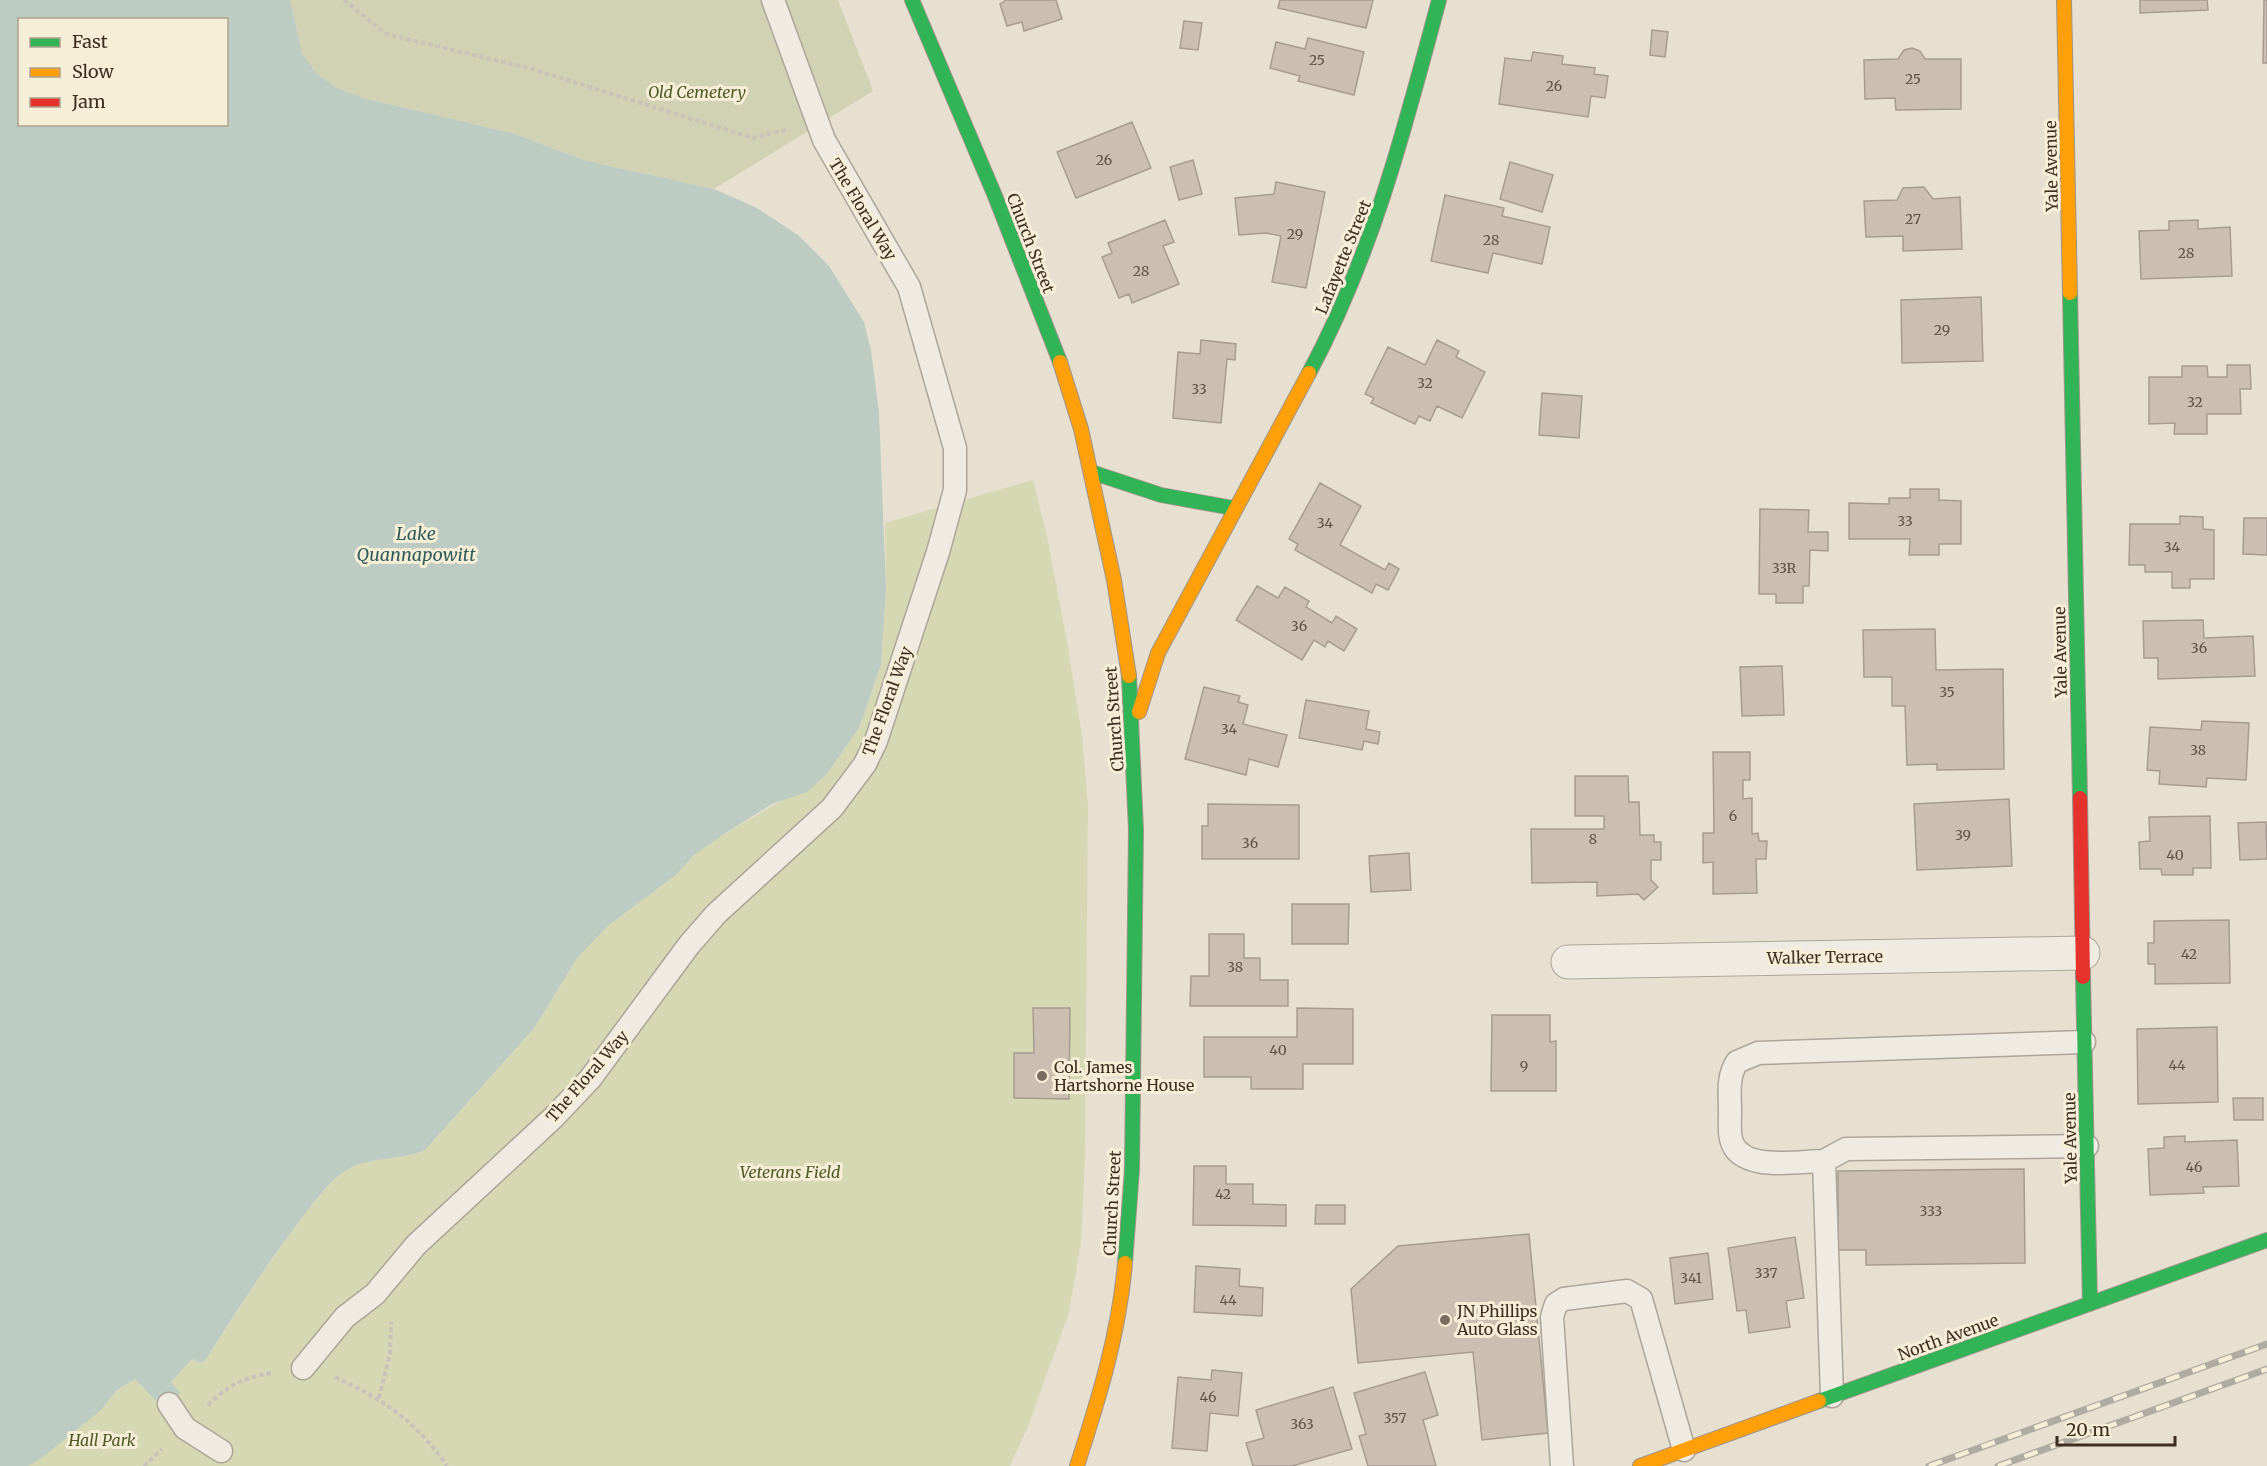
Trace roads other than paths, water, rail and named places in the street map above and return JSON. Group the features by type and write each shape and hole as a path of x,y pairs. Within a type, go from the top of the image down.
{"street":[{"name":"Church Street","path":"912,0 995,196 1063,370 1091,472 1124,637 1134,731 1132,1170 1121,1311 1098,1407 1077,1466"},
{"name":"Lafayette Street","path":"1134,731 1158,653 1233,508 1321,351 1365,254 1401,144 1439,0"},
{"name":"Yale Avenue","path":"2064,0 2090,1304"},
{"path":"1091,472 1161,495 1233,508"},
{"name":"Walker Terrace","path":"1568,962 2083,953"},
{"name":"North Avenue","path":"1640,1466 2267,1240"}],"lane":[{"name":"The Floral Way","path":"303,1368 345,1317 383,1284 416,1245 554,1117 590,1079 689,945 716,914 832,808 864,764 876,741 938,552 955,490 955,448 909,287 855,198 824,140 773,0"},
{"path":"2084,1042 1758,1053 1737,1062 1730,1077 1731,1133 1733,1145 1740,1154 1755,1162 1824,1161 1846,1149 2086,1146"},
{"path":"1824,1161 1832,1396"},
{"path":"1562,1466 1552,1317 1556,1304 1564,1299 1627,1291 1641,1299 1684,1450"},
{"path":"169,1404 185,1428 221,1451"}],"water":[{"name":"Lake Quannapowitt","path":"0,0 290,0 302,53 316,73 335,87 363,98 515,134 587,161 714,189 755,207 798,235 829,266 864,322 871,351 879,412 886,590 881,665 859,728 826,775 807,792 772,804 724,834 694,855 676,875 609,925 577,958 535,1027 425,1150 406,1156 359,1164 329,1184 252,1287 206,1359 201,1363 192,1359 171,1382 180,1393 164,1409 135,1379 117,1390 101,1410 39,1460 28,1466 0,1466"}],"railway":[{"path":"1929,1466 2267,1344"},
{"path":"1998,1466 2267,1369"}],"place":[{"name":"Col. James Hartshorne House","path":"1042,1076"},
{"name":"JN Phillips Auto Glass","path":"1445,1320"}],"park label":[{"name":"Old Cemetery","path":"697,92"},
{"name":"Veterans Field","path":"790,1172"},
{"name":"Hall Park","path":"102,1440"}]}
